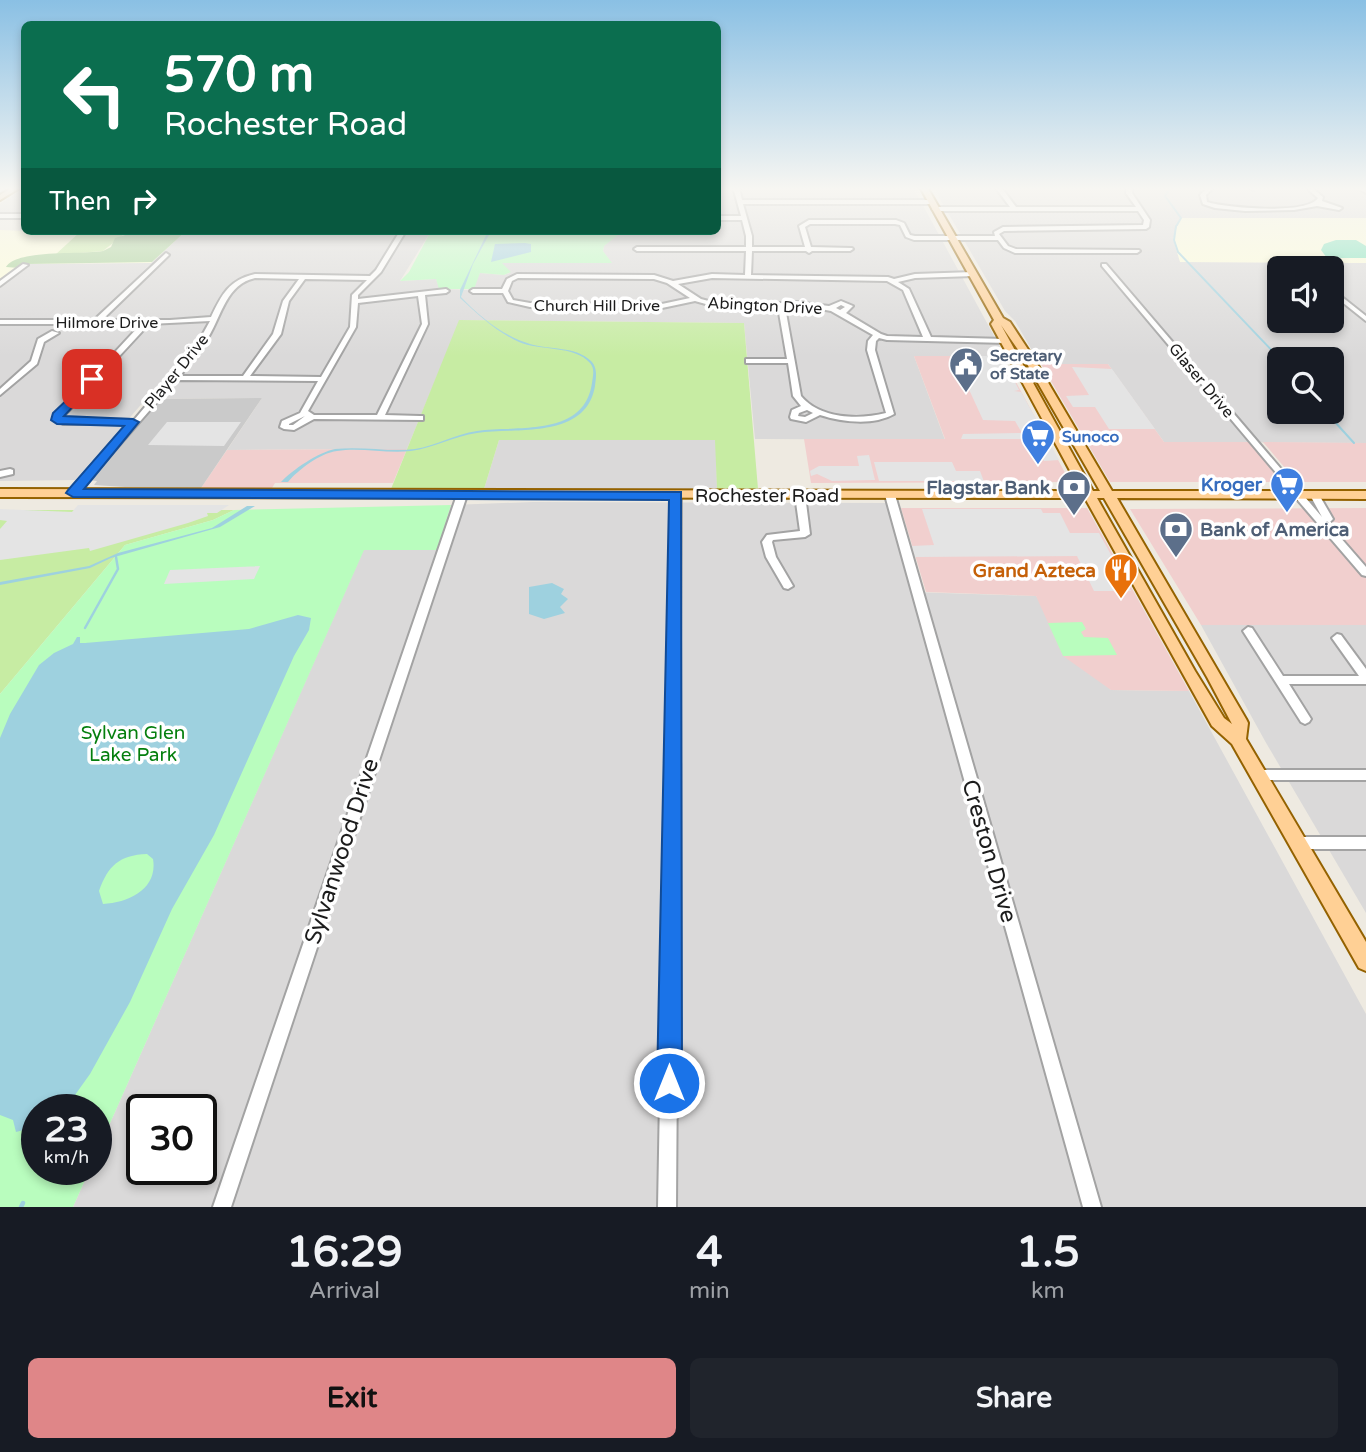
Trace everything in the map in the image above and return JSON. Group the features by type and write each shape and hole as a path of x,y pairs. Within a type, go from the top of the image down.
{"main road":[{"path":"955,243 1003,332 1018,367 1187,669 1218,722 1238,739 1366,961"},
{"path":"1003,332 1035,368 1214,675 1240,723 1238,739"},
{"path":"1018,367 1035,368"},
{"path":"1027,382 1044,384"},
{"path":"1074,467 1087,470 1092,467"},
{"name":"Rochester Road","path":"0,493 1366,495"},
{"path":"1104,521 1114,520 1126,525"},
{"path":"1187,669 1199,676 1214,675"}],"street":[{"path":"395,243 372,278 357,292 354,301 354,324 322,379 308,416 420,418"},
{"path":"748,243 748,276"},
{"path":"807,243 809,251"},
{"path":"1004,243 1017,251 1137,251"},
{"path":"638,249 850,249"},
{"path":"96,322 166,255"},
{"path":"0,284 25,265"},
{"name":"Glaser Drive","path":"1104,265 1336,537"},
{"path":"246,377 277,334 286,301 304,276 372,278"},
{"name":"Player Drive","path":"73,493 206,337 222,302 244,278 304,276"},
{"path":"473,291 505,291 510,279 520,276 647,276 676,282 702,277 748,276 866,276 895,281 937,276 974,276"},
{"path":"895,281 908,291 928,339"},
{"name":"Abington Drive","path":"676,282 696,299 720,305 831,308 842,312 877,335 965,339 1003,332"},
{"path":"354,301 446,291"},
{"name":"Church Hill Drive","path":"505,291 510,300 530,305 662,306 696,299"},
{"path":"380,418 425,324 421,293"},
{"path":"1344,301 1366,319"},
{"path":"781,305 797,396 806,407 818,413 845,417 890,414 870,350 877,335"},
{"name":"Hilmore Drive","path":"0,322 214,319"},
{"path":"133,422 63,422 57,418 147,322"},
{"path":"0,393 36,358 41,341 55,332"},
{"path":"749,361 791,361"},
{"path":"172,378 322,379"},
{"path":"0,379 16,379"},
{"path":"806,407 795,412 795,418 806,420 818,413"},
{"name":"Sylvanwood Drive","path":"222,1207 462,495"},
{"path":"667,1207 676,495"},
{"path":"788,586 771,557 767,542 771,537 805,534 800,495"},
{"name":"Creston Drive","path":"890,495 1092,1207"},
{"path":"1315,495 1321,512 1334,526 1336,537 1366,572"},
{"path":"1248,631 1305,719"},
{"path":"1337,638 1366,679"},
{"path":"1279,680 1366,679"},
{"path":"1258,775 1366,775"},
{"path":"1298,843 1366,843"}],"shaded area":[{"path":"0,243 173,243 151,263 21,264 0,279"},
{"path":"124,243 423,243 400,281 436,279 440,289 471,290 480,273 510,273 501,263 611,263 603,251 607,243 944,243 1005,356 914,356 945,440 755,439 744,323 460,320 407,449 227,450 262,398 146,399 75,480 0,481 0,326 162,325 167,320 0,320 0,279 21,264"},
{"path":"966,243 1181,243 1181,262 1267,262 1267,333 1344,333 1344,263 1366,263 1366,443 1164,442 1108,364 1040,364"},
{"path":"1174,243 1366,243 1366,263 1344,263 1344,256 1267,256 1267,262 1180,262"},
{"path":"914,356 1002,356 1070,482 811,483 804,439 945,439"},
{"path":"970,356 1002,356 1019,390 1014,391 1021,392 1059,460 1044,461 1032,439 961,439 963,434 1022,433 1015,421 983,420 961,372 978,372"},
{"path":"1041,364 1108,364 1164,442 1252,442 1284,482 1110,482"},
{"path":"1072,367 1112,369 1155,429 1109,429 1095,407 1073,407 1066,396 1089,395"},
{"path":"262,398 201,488 94,485 97,481 88,480 157,399"},
{"path":"167,422 241,422 224,446 148,445"},
{"path":"499,440 716,440 717,489 484,489"},
{"path":"1263,442 1366,443 1366,482 1297,482"},
{"path":"407,449 393,483 275,483 272,488 201,488 227,450"},
{"path":"869,455 875,480 832,481 817,474 811,476 810,471 819,466 859,466 857,456"},
{"path":"874,462 952,462 956,471 980,471 986,487 963,488 960,481 879,481"},
{"path":"533,502 886,503 912,592 1036,596 1111,690 1189,691 1366,1014 1366,1207 73,1207 83,1185 112,1185 112,1119 364,549 436,550 451,505"},
{"path":"78,505 229,505 217,513 207,513 208,516 188,523 90,551 89,548 0,560 0,529 7,521 0,520 0,509 72,512"},
{"path":"901,508 1087,508 1189,691 1111,690 1063,656 1036,596 926,592"},
{"path":"1366,508 1366,625 1201,625 1130,509"},
{"path":"922,509 1041,509 1043,513 1060,513 1070,533 1099,533 1131,591 1094,591 1077,556 915,557 912,546 934,545"},
{"path":"260,566 254,579 164,584 170,570"},
{"path":"1201,625 1366,625 1366,913 1265,741"}],"green space":[{"path":"68,243 113,243 103,251 55,255"},
{"path":"113,243 172,243 152,262 26,264 19,268 6,267 12,261 23,257 103,251"},
{"path":"424,243 607,243 603,251 612,263 502,263 511,272 504,275 480,273 474,289 439,289 436,279 400,281 409,272"},
{"path":"1326,243 1362,243 1366,246 1366,258 1326,256 1321,250"},
{"path":"459,320 744,323 758,489 717,489 715,440 499,440 484,489 391,489"},
{"name":"Sylvan Glen Lake Park","path":"451,505 437,550 364,550 112,1119 112,1094 21,1094 21,1185 83,1185 73,1207 0,1207 0,694 125,545 213,520 234,510"},
{"path":"0,510 234,510 213,520 125,545 0,694"},
{"path":"1082,622 1086,629 1081,632 1084,637 1108,638 1117,655 1063,656 1048,623"}],"water":[{"path":"482,243 484,243 473,264 461,297 480,315 460,298 460,290"},
{"path":"495,244 531,244 531,252 491,262"},
{"path":"487,321 510,336 530,344 578,353 591,361 595,367 595,386 589,403 578,415 564,423 547,427 477,433 411,451 330,452 297,472 288,482 281,482 306,462 335,449 415,449 477,431 529,428 563,421 576,413 586,401 592,383 593,370 590,363 575,353 527,345 510,338"},
{"path":"247,506 255,506 220,527 111,558 90,568 0,585 0,582 89,566 118,553 212,528"},
{"path":"552,583 564,589 561,594 568,599 560,607 565,613 544,619 529,614 529,587"},
{"name":"Sylvan Glen Lake Park","path":"298,615 311,618 309,630 294,656 214,835 172,909 130,1002 90,1074 76,1094 21,1094 21,1131 16,1132 13,1120 0,1115 0,738 10,714 39,665 54,653 73,644 77,637 80,637 80,643 249,629","holes":["147,854 153,859 151,878 140,892 123,901 103,904 99,891 106,875 116,864 129,857"]}],"waterway":[{"path":"1175,243 1178,252 1269,347"},
{"path":"1337,424 1354,443"},
{"path":"85,628 118,569 116,557"},
{"path":"21,1207 23,1203"}],"place":[{"name":"Secretary of State","path":"966,394"},
{"name":"Sunoco","path":"1038,466"},
{"name":"Kroger","path":"1287,514"},
{"name":"Flagstar Bank","path":"1074,517"},
{"name":"Bank of America","path":"1176,559"},
{"name":"Grand Azteca","path":"1121,600"}],"route":[{"path":"92,379 58,415 57,420 133,422 73,493 676,495 669,1083"}]}
